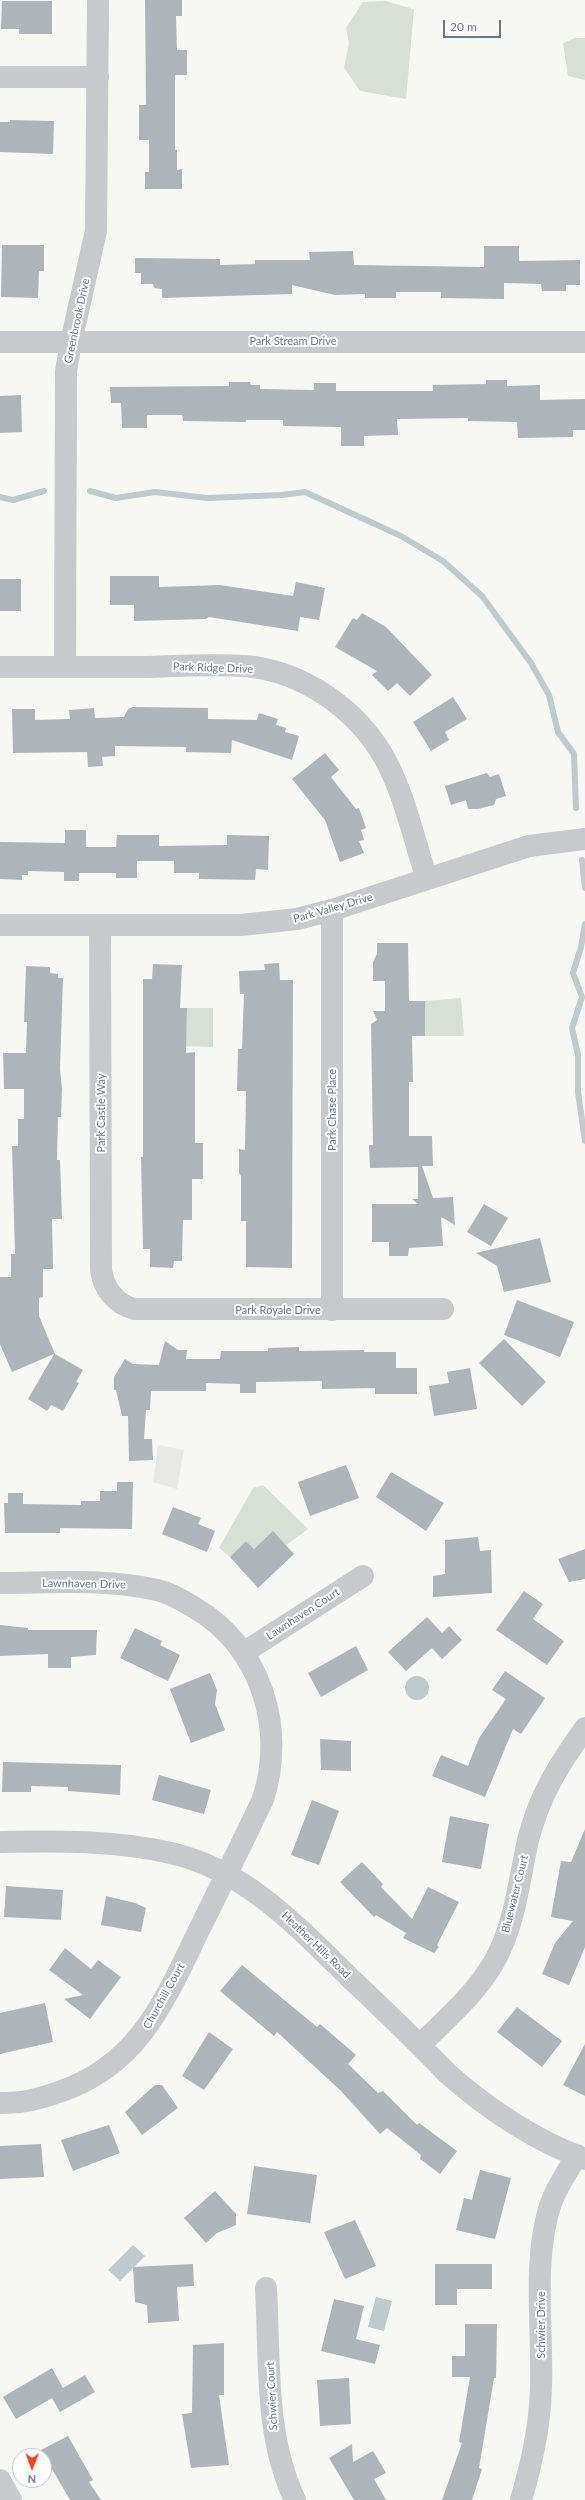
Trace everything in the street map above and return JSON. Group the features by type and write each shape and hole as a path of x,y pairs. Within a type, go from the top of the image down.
{"street":[{"name":"Greenbrook Drive","path":"66,667 66,383 71,342 96,231 98,0"},
{"path":"0,77 98,76"},
{"name":"Park Stream Drive","path":"0,342 585,342"},
{"name":"Park Ridge Drive","path":"0,667 246,666 290,677 323,694 358,722 385,760 394,780 427,879"},
{"name":"Park Valley Drive","path":"0,925 241,925 297,919 332,910 529,846 585,839"},
{"name":"Park Chase Place","path":"332,910 332,1310"},
{"name":"Park Castle Way","path":"100,925 101,1268 106,1286 115,1298"},
{"name":"Park Royale Drive","path":"115,1298 128,1307 135,1309 443,1309"},
{"name":"Lawnhaven Court","path":"244,1653 363,1576"},
{"name":"Lawnhaven Drive","path":"0,1583 123,1583 158,1590 175,1596 206,1614 232,1638 244,1653 260,1685 268,1710 272,1755 263,1799 226,1875"},
{"name":"Bluewater Court","path":"420,2045 469,1996 494,1962 511,1918 528,1840 539,1805 553,1772 585,1728"},
{"name":"Heather Hills Road","path":"0,1842 126,1844 173,1853 226,1875 288,1916 448,2074 483,2104 535,2136 581,2157"},
{"name":"Churchill Court","path":"0,2104 38,2099 72,2088 111,2065 131,2048 152,2022 166,1998 226,1875"},
{"name":"Schwier Drive","path":"521,2500 532,2461 539,2417 542,2382 541,2259 544,2232 558,2186 581,2157"},
{"name":"Schwier Court","path":"266,2288 275,2438 283,2471 295,2500"},
{"path":"0,2480 11,2500"}],"shaded area":[{"path":"385,1 414,9 406,99 360,91 344,68 349,43 346,28 363,2"},
{"path":"575,38 585,38 585,80 568,76 563,43"},
{"path":"461,998 464,1036 425,1036 425,1001"},
{"path":"187,1008 213,1008 213,1047 180,1046 186,1038"},
{"path":"158,1445 184,1450 177,1489 153,1482"},
{"path":"263,1485 308,1529 286,1545 273,1532 254,1549 246,1541 230,1557 219,1548 253,1488"},
{"path":"417,1676 425,1680 429,1688 425,1696 417,1700 409,1696 405,1688 409,1680"},
{"path":"133,2245 145,2256 120,2281 108,2270"},
{"path":"376,2297 392,2301 384,2331 368,2327"}],"building":[{"path":"145,0 182,0 182,16 176,16 177,50 187,50 187,75 175,75 175,150 177,150 177,170 182,169 182,189 145,189 145,172 149,172 149,140 139,140 139,105 146,105"},
{"path":"2,1 52,1 52,34 19,34 19,29 1,29"},
{"path":"10,120 54,121 53,154 0,152 0,122 10,122"},
{"path":"2,245 44,245 44,271 39,271 38,298 1,297"},
{"path":"484,246 519,246 519,261 580,260 580,285 566,285 566,291 542,291 541,284 504,283 504,299 441,298 441,292 396,292 396,298 365,298 365,294 335,295 292,285 292,294 162,298 162,289 154,288 153,284 141,284 141,273 135,273 135,258 220,259 220,265 255,264 255,260 310,260 309,252 353,251 354,265 484,267"},
{"path":"486,380 507,380 507,386 540,385 540,400 585,399 585,430 573,430 573,437 518,438 517,422 468,421 468,418 397,419 398,435 364,436 364,446 341,446 341,427 283,426 283,420 246,420 246,422 183,421 182,415 147,415 147,428 122,428 121,403 111,403 110,387 229,386 229,382 250,382 251,385 260,385 260,389 314,390 314,383 336,383 336,391 433,391 433,385 486,384"},
{"path":"21,395 22,432 0,433 0,396"},
{"path":"110,576 159,576 159,587 220,585 293,596 296,582 325,588 319,620 300,617 298,631 209,617 206,619 134,621 134,605 110,605"},
{"path":"0,579 21,579 21,611 0,611"},
{"path":"362,613 386,627 432,675 410,696 397,683 388,691 372,675 377,671 335,647 353,618 357,620"},
{"path":"453,697 467,719 445,732 449,740 431,751 413,722"},
{"path":"133,707 208,708 208,719 257,720 259,713 278,719 276,725 286,728 285,732 299,736 292,760 232,740 231,753 186,752 186,747 115,746 115,756 102,757 103,766 88,767 87,752 13,753 12,709 35,709 35,720 70,719 69,710 94,708 95,718 124,717 128,709"},
{"path":"325,753 339,770 331,777 356,809 359,808 366,828 361,830 364,840 359,841 364,853 340,862 325,820 292,779"},
{"path":"487,773 490,777 499,774 506,796 496,799 494,805 478,809 468,809 466,800 451,805 445,786"},
{"path":"65,830 86,830 86,847 116,847 117,835 159,835 159,846 227,845 227,835 269,836 268,870 256,869 255,880 199,879 199,873 174,873 174,861 137,861 137,878 116,878 116,873 79,873 79,881 64,881 64,872 28,871 28,875 22,875 22,880 0,879 0,842 65,843"},
{"path":"377,943 408,943 409,1001 425,1001 425,1036 412,1036 413,1082 409,1082 409,1136 432,1136 433,1166 422,1166 433,1198 453,1197 455,1225 441,1217 443,1246 409,1248 408,1256 389,1256 389,1242 372,1242 372,1204 418,1204 412,1199 418,1199 418,1167 370,1168 369,1145 373,1145 371,1024 377,1020 373,1011 385,1011 385,981 373,981 373,962 377,954"},
{"path":"279,963 280,980 293,980 292,1268 246,1267 246,1221 241,1221 241,1176 239,1173 239,1149 245,1150 246,1091 237,1091 238,1049 242,1049 244,994 240,994 239,971 265,970 264,964"},
{"path":"153,964 182,965 180,1008 187,1008 186,1053 195,1052 195,1143 203,1143 203,1179 192,1179 192,1220 183,1220 182,1261 174,1261 173,1268 150,1267 150,1249 143,1249 141,1157 143,1157 143,979 152,979"},
{"path":"26,966 50,967 50,973 58,974 58,978 63,978 60,1069 62,1089 61,1117 58,1117 57,1160 60,1160 62,1219 52,1219 53,1269 43,1269 43,1297 39,1298 39,1316 55,1354 83,1370 76,1382 79,1383 63,1411 51,1405 47,1411 28,1399 54,1354 12,1372 0,1344 0,1277 11,1277 11,1254 15,1254 12,1146 18,1146 18,1119 24,1119 24,1089 4,1089 3,1053 26,1053 27,1022 24,1022"},
{"path":"484,1204 508,1218 491,1246 467,1232"},
{"path":"540,1238 551,1282 504,1292 497,1266 476,1253"},
{"path":"517,1300 574,1322 560,1357 504,1335"},
{"path":"504,1339 546,1382 522,1406 479,1363"},
{"path":"165,1341 178,1350 187,1350 186,1359 220,1359 221,1351 268,1351 268,1348 299,1347 299,1351 364,1350 364,1352 396,1352 396,1368 417,1368 417,1394 375,1394 375,1388 322,1389 322,1381 256,1382 256,1393 240,1393 240,1384 206,1383 206,1391 151,1391 150,1410 146,1410 144,1439 152,1439 153,1460 129,1461 128,1416 122,1416 116,1390 114,1390 114,1377 125,1359 133,1364 159,1365"},
{"path":"470,1368 477,1409 434,1416 429,1386 449,1383 447,1372"},
{"path":"346,1465 359,1498 310,1516 298,1482"},
{"path":"391,1472 444,1503 426,1531 376,1497"},
{"path":"117,1482 133,1482 132,1529 60,1528 60,1533 5,1533 4,1503 8,1503 8,1493 23,1493 23,1504 81,1505 81,1501 100,1501 100,1491 117,1491"},
{"path":"173,1507 201,1518 198,1524 215,1531 207,1552 162,1534"},
{"path":"273,1531 294,1554 258,1588 230,1557 246,1541 254,1549"},
{"path":"478,1537 480,1551 491,1550 492,1593 433,1597 433,1576 445,1574 445,1540"},
{"path":"585,1549 585,1579 569,1582 558,1559"},
{"path":"524,1591 543,1604 533,1619 564,1641 547,1665 496,1630"},
{"path":"427,1617 442,1633 449,1626 462,1640 442,1659 432,1648 406,1671 388,1652"},
{"path":"0,1625 28,1628 28,1630 97,1630 96,1655 71,1657 71,1668 48,1668 48,1654 0,1656"},
{"path":"135,1628 162,1641 160,1645 180,1655 168,1681 120,1658"},
{"path":"356,1646 368,1670 321,1697 308,1673"},
{"path":"505,1671 545,1698 521,1734 513,1729 485,1797 432,1776 441,1755 468,1766 479,1738 506,1699 492,1690"},
{"path":"210,1673 217,1690 215,1704 225,1730 191,1743 170,1689"},
{"path":"320,1739 351,1741 351,1771 321,1770"},
{"path":"3,1762 121,1765 120,1795 68,1791 68,1787 31,1786 31,1792 2,1792"},
{"path":"159,1775 211,1790 204,1814 152,1800"},
{"path":"312,1800 339,1811 319,1865 291,1855"},
{"path":"450,1816 489,1824 481,1869 442,1862"},
{"path":"585,1829 585,1947 569,1985 542,1974 555,1943 573,1921 551,1917 561,1861 571,1862"},
{"path":"362,1862 383,1884 381,1887 412,1919 428,1887 459,1902 437,1945 439,1947 434,1953 403,1938 406,1933 376,1915 374,1917 340,1882"},
{"path":"6,1886 63,1890 61,1920 4,1917"},
{"path":"106,1896 135,1903 146,1908 141,1932 101,1925"},
{"path":"65,1948 91,1969 98,1960 121,1977 90,2019 64,1999 83,1995 49,1970"},
{"path":"242,1965 317,2027 320,2024 356,2055 348,2064 378,2093 383,2091 417,2125 419,2123 457,2151 440,2174 420,2159 421,2155 387,2128 380,2134 340,2090 277,2032 274,2036 220,1991"},
{"path":"45,2003 53,2042 0,2054 0,2013"},
{"path":"517,2007 562,2041 542,2067 497,2032"},
{"path":"209,2032 233,2049 204,2090 182,2076"},
{"path":"585,2044 585,2096 563,2085"},
{"path":"155,2085 162,2085 178,2108 142,2135 125,2112"},
{"path":"109,2125 120,2153 73,2171 61,2140"},
{"path":"41,2144 44,2177 0,2179 0,2146"},
{"path":"254,2166 317,2175 310,2223 247,2214"},
{"path":"480,2170 511,2178 495,2239 456,2230 464,2198 472,2200"},
{"path":"215,2191 236,2214 236,2225 217,2233 206,2243 184,2218"},
{"path":"355,2220 376,2266 345,2279 324,2232"},
{"path":"193,2264 194,2286 177,2287 179,2321 148,2323 147,2305 135,2302 133,2267"},
{"path":"435,2264 492,2264 492,2289 457,2289 457,2305 435,2305"},
{"path":"334,2299 364,2306 356,2339 380,2345 375,2364 321,2351"},
{"path":"465,2324 497,2324 496,2378 494,2378 479,2468 482,2469 472,2500 442,2500 462,2443 459,2442 470,2377 452,2377 452,2356 465,2356"},
{"path":"224,2343 224,2395 219,2395 229,2465 191,2468 182,2414 192,2413 193,2345"},
{"path":"52,2368 63,2388 85,2375 95,2392 60,2412 52,2398 16,2419 3,2397"},
{"path":"349,2378 351,2424 320,2426 317,2380"},
{"path":"68,2436 93,2480 89,2482 101,2500 70,2500 52,2469 52,2448 45,2448"},
{"path":"352,2444 353,2462 373,2451 386,2473 374,2479 386,2500 354,2500 329,2458"}],"waterway":[{"path":"0,497 13,500 44,491"},
{"path":"90,491 116,498 155,492 207,498 282,495 305,492 401,536 443,561 482,596 531,663 549,695 558,732 574,754 576,808"},
{"path":"582,860 585,888"},
{"path":"585,924 581,947 573,973 582,997 572,1028 578,1055 578,1092 585,1141"}]}
